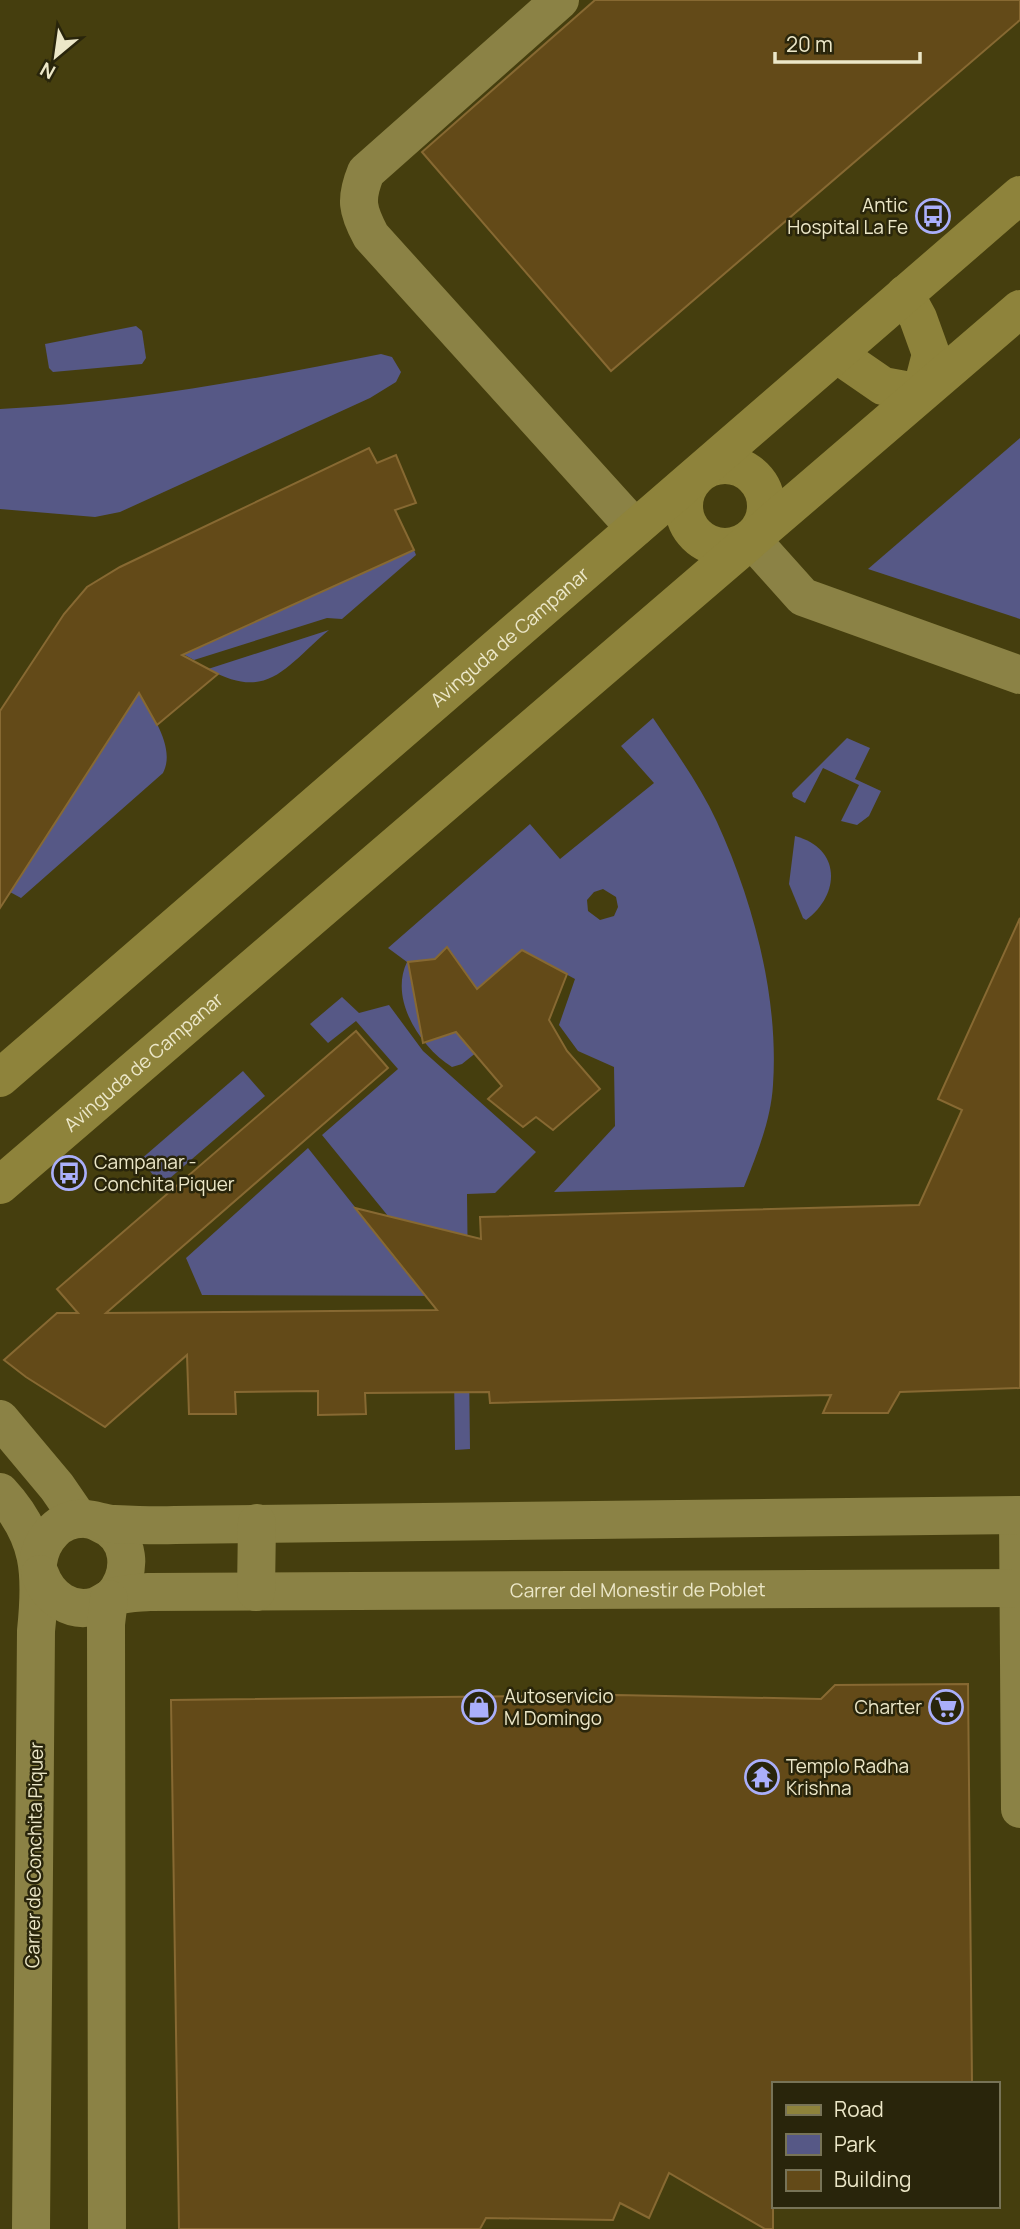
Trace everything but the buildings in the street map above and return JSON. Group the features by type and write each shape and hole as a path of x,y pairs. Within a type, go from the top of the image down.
{"main road":[{"name":"Avinguda de Campanar","path":"0,1078 1020,195"},
{"path":"838,355 883,386 921,393 931,354 905,294"},
{"name":"Avinguda de Campanar","path":"0,1185 1020,309"},
{"path":"735,466 756,480 766,504 764,517 751,539 738,545 710,545 689,527 684,498 697,474 709,468 735,466"}],"street":[{"path":"560,0 366,172 357,194 361,217 371,236 635,528"},
{"path":"751,539 803,597 1020,675"},
{"path":"0,1419 89,1521 113,1531 125,1551 126,1575 111,1598 106,1624 107,2229"},
{"name":"Carrer de Conchita Piquer","path":"0,1492 27,1525 39,1569 36,1631 31,2229"},
{"path":"39,1569 42,1545 51,1532 67,1522 89,1521 137,1526 1019,1515 1020,1809"},
{"path":"256,1592 257,1523"},
{"name":"Carrer del Monestir de Poblet","path":"39,1569 48,1591 70,1606 94,1606 111,1598 149,1592 1019,1588"}],"green space":[{"path":"136,326 142,331 146,358 142,364 53,372 49,368 45,344"},
{"path":"381,354 392,357 401,372 396,382 370,398 120,512 95,517 0,509 0,409 144,396"},
{"path":"1020,438 1020,619 868,569"},
{"path":"414,550 416,555 342,619 327,618 194,660 183,654"},
{"path":"329,630 287,668 261,681 246,682 208,669"},
{"path":"139,693 156,721 165,743 167,753 163,773 21,898 10,892"},
{"path":"653,718 687,768 717,822 752,917 767,984 774,1052 772,1098 744,1187 554,1192 615,1126 614,1067 578,1051 559,1025 575,979 527,953 505,965 477,989 447,947 435,959 408,962 415,1001 437,996 445,1036 464,1030 482,1048 462,1064 452,1067 429,1047 411,1021 402,991 402,976 407,962 388,948 530,824 560,859 654,783 621,746","holes":["603,889 616,897 618,907 614,916 600,920 588,911 587,900 594,892"]},
{"path":"847,738 870,748 855,779 881,791 869,816 857,825 841,821 859,785 823,768 805,803 793,797 792,793"},
{"path":"795,836 810,842 821,851 828,861 831,873 826,898 806,920 789,884"},
{"path":"342,997 359,1013 389,1005 423,1051 536,1152 495,1193 467,1194 470,1449 455,1450 453,1296 202,1295 186,1258 308,1148 417,1285 397,1227 322,1135 398,1069 356,1021 328,1043 310,1024"},
{"path":"243,1071 265,1096 162,1185 140,1160"}],"place":[{"name":"Antic Hospital La Fe","path":"933,216"},
{"name":"Campanar - Conchita Piquer","path":"69,1173"},
{"name":"Autoservicio M Domingo","path":"479,1707"},
{"name":"Charter","path":"946,1707"},
{"name":"Templo Radha Krishna","path":"762,1777"}]}
